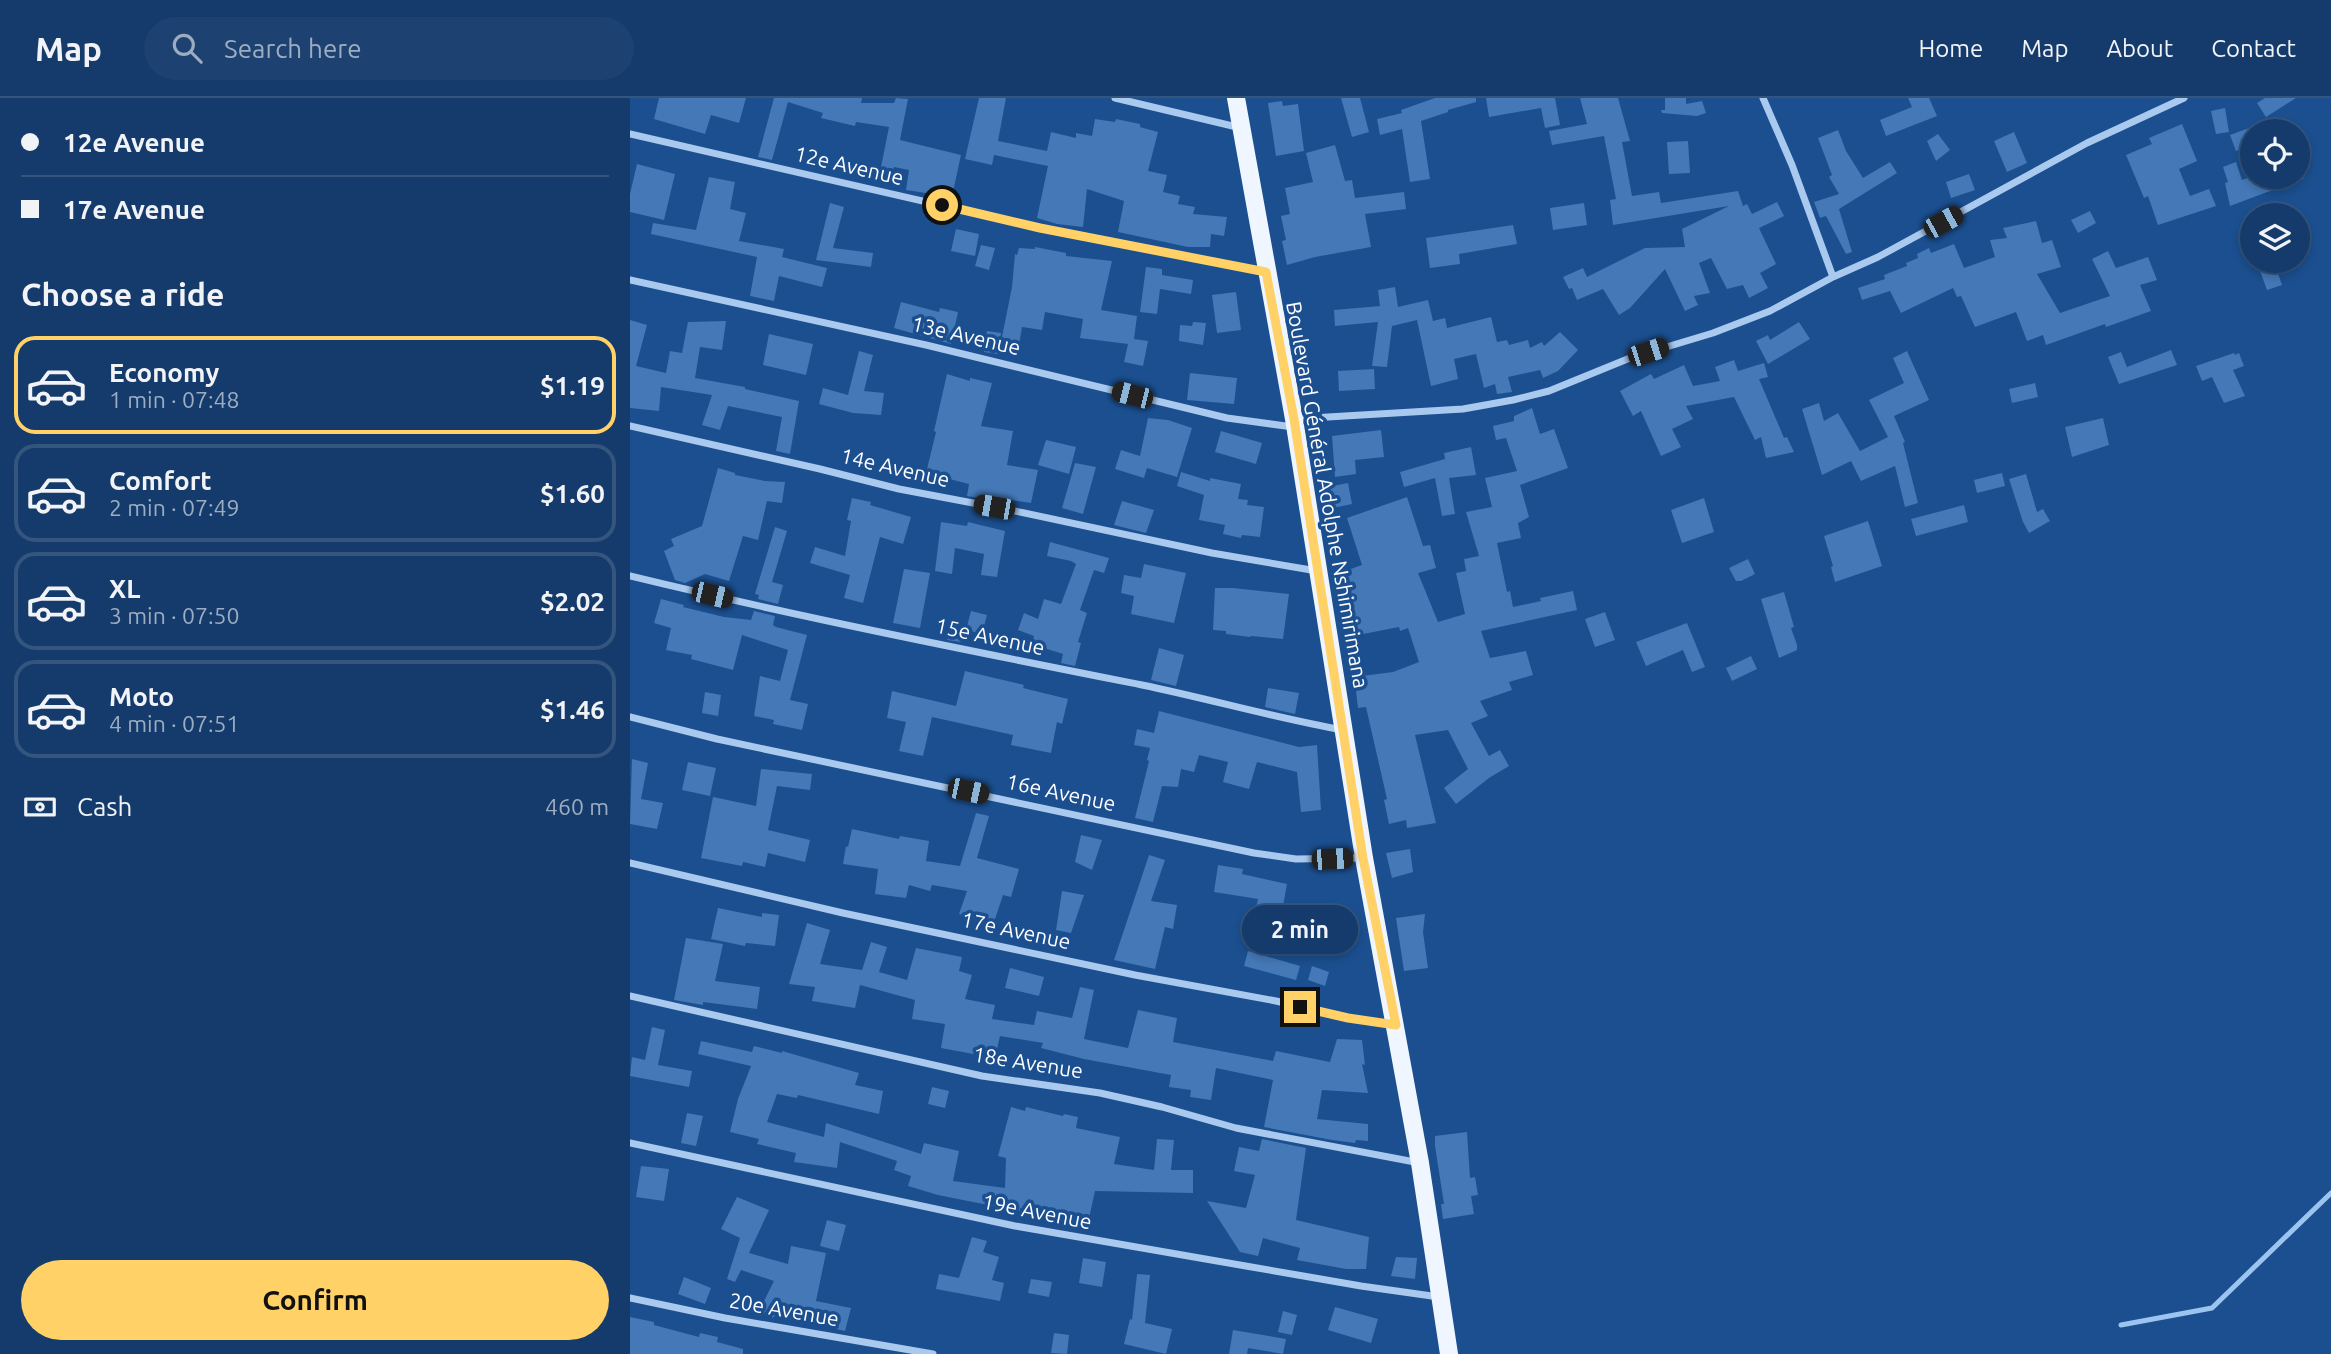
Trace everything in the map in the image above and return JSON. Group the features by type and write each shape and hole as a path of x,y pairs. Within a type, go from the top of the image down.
{"main road":[{"name":"Boulevard Général Adolphe Nshimirimana","path":"1236,98 1294,423 1363,858 1420,1163 1449,1354"}],"street":[{"path":"1115,98 1241,128"},
{"path":"1763,98 1833,277"},
{"name":"13e Avenue","path":"630,280 926,345 1227,418 1294,423 1463,409 1549,391 1630,358 1713,333 1770,311 1833,277 1878,257 2087,143 2184,98"},
{"name":"12e Avenue","path":"630,134 1040,228 1266,272"},
{"name":"14e Avenue","path":"630,426 899,489 1212,553 1318,571"},
{"name":"15e Avenue","path":"630,576 831,622 1177,692 1285,720 1344,730"},
{"name":"16e Avenue","path":"630,717 717,739 1254,853 1296,859 1363,858"},
{"name":"17e Avenue","path":"630,863 843,913 1135,975 1276,1001 1348,1018 1396,1025"},
{"name":"18e Avenue","path":"630,996 982,1076 1100,1093 1236,1128 1420,1163"},
{"name":"19e Avenue","path":"630,1143 1015,1226 1361,1286 1440,1297"},
{"name":"20e Avenue","path":"630,1298 726,1318 933,1354"}],"building":[{"path":"659,98 746,98 739,123 711,115 705,134 654,119"},
{"path":"774,98 862,98 861,103 894,103 896,98 908,99 900,140 961,155 951,201 938,198 939,195 906,190 909,170 894,167 892,175 880,172 889,127 856,122 855,126 821,118 823,113 788,102 772,160 758,157"},
{"path":"979,98 1006,98 998,141 1047,151 1051,132 1076,138 1076,133 1092,136 1095,119 1115,122 1116,119 1140,124 1140,127 1158,132 1148,171 1167,175 1163,192 1180,196 1178,204 1195,207 1193,214 1227,217 1224,236 1211,234 1210,247 1188,247 1118,232 1124,201 1087,189 1083,227 1037,218 1048,166 994,155 992,165 965,159"},
{"path":"1341,98 1360,98 1369,132 1352,137"},
{"path":"1435,98 1476,98 1476,102 1421,121 1430,179 1410,182 1402,129 1380,135 1377,119 1402,113 1401,110"},
{"path":"1486,98 1555,98 1560,125 1545,128 1541,108 1489,117"},
{"path":"1580,98 1618,98 1630,141 1622,142 1632,196 1659,192 1661,203 1738,191 1743,206 1747,204 1752,214 1777,202 1784,216 1759,228 1776,264 1760,273 1768,288 1749,298 1743,285 1727,289 1711,258 1699,263 1710,293 1694,296 1698,305 1685,311 1665,269 1630,308 1619,315 1603,289 1577,300 1563,277 1583,268 1587,277 1645,248 1685,247 1682,229 1729,206 1613,225 1610,200 1616,199 1604,136 1552,145 1549,131 1587,124"},
{"path":"1665,98 1686,98 1686,104 1702,101 1706,113 1697,116 1662,113 1661,110 1665,110"},
{"path":"1908,98 1929,98 1937,116 1886,136 1880,120 1912,107"},
{"path":"2265,98 2296,98 2266,117 2257,103"},
{"path":"1282,101 1283,106 1298,104 1304,151 1276,156 1268,103"},
{"path":"2225,108 2229,132 2216,134 2211,111"},
{"path":"2182,124 2197,161 2179,169 2190,196 2209,189 2216,206 2158,225 2148,196 2144,198 2126,155 2152,144 2149,138"},
{"path":"1838,130 1846,151 1863,178 1890,162 1897,173 1839,209 1852,252 1846,254 1826,216 1820,218 1814,202 1839,194 1829,177 1832,175 1818,138"},
{"path":"2240,131 2240,150 2236,151 2230,135"},
{"path":"2014,132 2027,163 2007,172 1994,141"},
{"path":"1938,134 1950,150 1936,161 1927,141"},
{"path":"1688,141 1690,173 1669,174 1667,142"},
{"path":"1335,145 1345,181 1352,180 1355,198 1404,192 1406,209 1365,214 1371,247 1287,265 1281,216 1290,214 1285,188 1313,182 1306,153"},
{"path":"2236,162 2240,174 2240,189 2276,189 2230,206 2225,183 2228,182 2223,167"},
{"path":"637,164 675,174 664,220 630,212 630,194"},
{"path":"1969,174 1975,190 1951,198 1946,182"},
{"path":"709,177 735,182 730,209 746,213 739,241 784,249 782,257 827,268 822,287 779,276 774,301 750,296 757,257 651,234 653,223 696,230"},
{"path":"830,203 844,207 833,248 873,253 871,267 816,260"},
{"path":"1584,203 1587,225 1553,230 1550,208"},
{"path":"2090,211 2096,223 2078,233 2071,220"},
{"path":"2036,221 2042,243 2052,240 2061,267 2037,274 2060,313 2110,296 2092,259 2108,251 2116,268 2148,257 2157,280 2140,285 2151,311 2046,345 2043,335 2027,341 2016,312 1975,327 1961,296 1957,297 1953,288 1901,313 1890,291 1862,300 1858,288 1885,279 1884,275 1907,266 1906,263 1918,258 1917,254 1929,248 1931,253 1954,244 1964,268 1995,257 1990,240 2007,238 2003,228"},
{"path":"1513,225 1517,244 1459,254 1460,264 1430,268 1426,238"},
{"path":"956,229 979,234 975,256 951,251"},
{"path":"981,245 995,248 989,270 975,266"},
{"path":"1035,247 1066,253 1066,256 1112,261 1101,310 1137,316 1134,339 1148,341 1143,366 1124,362 1128,344 1080,338 1083,319 1045,312 1042,330 1022,327 1019,345 1001,342 1012,287 1015,254 1017,255 1019,248"},
{"path":"1146,267 1162,269 1162,275 1193,280 1191,294 1160,289 1157,314 1140,312"},
{"path":"2261,273 2278,273 2282,285 2267,290"},
{"path":"1395,287 1398,307 1428,300 1433,321 1445,318 1447,328 1491,317 1497,342 1507,340 1509,345 1528,340 1530,348 1542,342 1544,346 1560,332 1578,350 1558,371 1543,378 1540,370 1508,377 1512,392 1497,394 1495,384 1484,388 1476,354 1454,359 1458,379 1431,386 1417,320 1392,326 1387,367 1372,366 1378,322 1335,326 1334,310 1380,306 1378,290"},
{"path":"1236,292 1241,330 1217,333 1212,295"},
{"path":"901,302 939,312 940,308 958,312 951,344 894,328"},
{"path":"630,320 647,325 636,366 666,373 670,351 682,353 688,322 726,321 722,350 700,347 695,378 799,401 790,454 776,451 782,417 728,406 720,430 702,425 712,395 661,387 659,411 630,408"},
{"path":"1193,322 1206,323 1203,345 1179,341 1180,325 1192,326"},
{"path":"1799,322 1810,339 1768,364 1756,341 1768,335 1770,340"},
{"path":"987,331 1001,333 998,354 984,352"},
{"path":"769,334 813,344 806,375 763,365"},
{"path":"2171,350 2177,365 2119,384 2108,357 2121,352 2127,367"},
{"path":"859,351 873,355 864,391 884,393 881,415 853,413 819,404 823,388 848,395"},
{"path":"1907,351 1929,400 1894,416 1905,442 1903,443 1918,503 1905,507 1895,466 1861,481 1851,461 1822,475 1802,409 1819,403 1824,421 1838,413 1860,451 1888,437 1869,400 1904,383 1893,358"},
{"path":"2239,353 2244,366 2233,370 2245,396 2224,403 2212,377 2202,381 2196,366"},
{"path":"1734,360 1738,371 1764,363 1768,377 1759,379 1784,438 1787,437 1794,452 1766,458 1761,437 1755,440 1734,397 1686,406 1693,419 1672,429 1681,447 1661,456 1641,411 1633,416 1620,391 1651,374 1654,379 1684,365 1693,386 1720,381 1715,367"},
{"path":"1374,369 1375,389 1339,391 1338,371"},
{"path":"1190,373 1237,378 1234,404 1187,400"},
{"path":"947,374 970,381 970,378 992,383 981,426 1013,431 1007,465 1038,470 1031,503 967,496 969,484 926,473"},
{"path":"2035,383 2038,397 2012,403 2009,389"},
{"path":"1532,408 1540,434 1554,429 1568,468 1520,485 1529,517 1518,523 1521,538 1497,543 1507,592 1510,591 1513,607 1573,591 1577,610 1481,631 1490,658 1526,651 1533,675 1509,682 1512,690 1480,701 1488,716 1471,723 1489,756 1500,750 1509,766 1456,804 1444,788 1468,769 1448,730 1415,735 1436,823 1407,828 1406,820 1389,824 1384,800 1387,799 1366,707 1358,708 1355,682 1363,681 1362,676 1393,672 1419,662 1408,628 1400,631 1399,627 1353,636 1347,609 1354,607 1342,572 1362,565 1347,518 1407,497 1423,546 1430,545 1436,568 1418,573 1438,622 1465,614 1456,573 1466,571 1464,559 1479,556 1466,512 1492,507 1485,478 1517,471 1506,438 1496,440 1493,426 1514,421 1514,416"},
{"path":"1148,418 1168,420 1192,428 1177,477 1147,468 1144,478 1115,469 1121,450 1140,456"},
{"path":"2103,418 2109,445 2072,457 2065,427"},
{"path":"1381,430 1384,457 1355,460 1356,474 1335,477 1332,436"},
{"path":"1221,431 1262,443 1256,464 1215,452"},
{"path":"1046,440 1076,447 1069,474 1038,465"},
{"path":"1471,447 1476,475 1449,478 1455,514 1442,516 1435,478 1404,487 1400,472 1445,459 1444,453"},
{"path":"1075,463 1096,467 1083,514 1062,508"},
{"path":"718,468 735,475 785,482 782,503 767,501 758,540 743,536 729,581 705,574 685,583 675,580 664,551 674,546 671,539 702,526"},
{"path":"1181,472 1210,481 1210,478 1241,484 1238,499 1248,500 1247,505 1264,507 1260,537 1242,535 1241,538 1223,534 1225,525 1199,520 1204,495 1177,486"},
{"path":"2002,473 2005,486 1977,493 1974,480"},
{"path":"2026,474 2037,512 2043,509 2050,521 2029,533 2009,479"},
{"path":"1348,483 1352,504 1333,508 1328,487"},
{"path":"852,498 911,517 903,544 880,537 863,603 844,598 850,575 810,563 815,547 845,556 851,521 847,520"},
{"path":"1704,498 1714,532 1682,543 1671,510"},
{"path":"1122,501 1154,510 1146,533 1114,525"},
{"path":"1964,505 1968,522 1916,536 1911,519"},
{"path":"1868,521 1882,566 1835,582 1824,536"},
{"path":"941,522 967,526 968,522 1005,531 997,577 981,575 984,554 955,548 952,574 935,571"},
{"path":"775,527 787,531 772,582 783,585 778,604 758,599 759,595 755,594"},
{"path":"1050,542 1109,558 1104,573 1094,570 1080,610 1087,613 1078,642 1081,643 1075,666 1061,663 1063,654 1031,644 1034,636 1018,630 1024,613 1038,619 1044,599 1061,604 1076,564 1047,556"},
{"path":"1748,559 1755,574 1736,581 1729,568"},
{"path":"1144,564 1186,573 1174,623 1131,614 1134,596 1121,593 1124,575 1141,578"},
{"path":"904,569 930,573 920,628 893,623"},
{"path":"1215,588 1289,594 1283,639 1226,634 1226,631 1213,630"},
{"path":"1784,592 1794,627 1791,628 1797,650 1779,658 1761,599"},
{"path":"661,599 724,617 751,620 754,611 775,616 773,625 776,627 807,635 790,700 808,704 802,730 773,724 774,720 754,716 760,676 780,681 788,650 742,635 733,670 691,659 692,655 666,650 671,628 654,623"},
{"path":"971,611 987,615 982,634 966,630"},
{"path":"1605,612 1615,640 1595,647 1585,619"},
{"path":"1687,623 1705,667 1692,672 1683,650 1646,666 1636,642"},
{"path":"951,628 963,631 961,642 947,640"},
{"path":"1159,648 1184,655 1176,686 1151,680"},
{"path":"1751,656 1757,669 1732,681 1726,668"},
{"path":"965,671 1068,699 1062,724 1057,722 1051,753 1011,745 1013,735 932,717 923,756 899,751 906,722 887,718 892,691 956,706"},
{"path":"1268,688 1299,693 1295,714 1265,707"},
{"path":"705,692 721,695 718,716 702,713"},
{"path":"1159,711 1299,747 1317,745 1321,810 1301,812 1297,772 1257,762 1249,789 1223,782 1228,762 1199,755 1194,772 1181,769 1178,787 1162,786 1153,822 1135,818 1150,748 1134,745 1137,729 1154,733"},
{"path":"632,759 648,763 641,799 663,803 657,829 630,824"},
{"path":"688,762 716,768 710,796 682,790"},
{"path":"761,769 812,774 810,790 777,786 768,830 810,840 805,862 768,853 765,867 743,862 742,866 701,858 713,797 756,806"},
{"path":"976,813 989,816 977,858 1019,869 1011,897 1003,895 993,925 959,914 967,891 932,885 930,891 909,885 906,898 875,894 878,869 843,864 852,829 899,839 900,836 929,841 926,861 960,866"},
{"path":"1081,835 1102,840 1092,870 1075,862"},
{"path":"1410,849 1413,872 1392,878 1386,853"},
{"path":"1149,855 1165,860 1151,901 1177,905 1173,929 1165,927 1155,969 1114,960"},
{"path":"1218,865 1243,869 1242,874 1287,884 1282,912 1310,918 1305,939 1251,930 1258,899 1214,892"},
{"path":"1062,891 1084,895 1071,933 1056,930"},
{"path":"718,908 762,917 762,913 779,915 775,946 746,943 745,946 711,939"},
{"path":"1425,914 1423,932 1428,968 1404,971 1396,918"},
{"path":"807,923 830,930 820,964 862,970 871,942 887,947 879,972 907,980 916,948 962,957 959,971 972,975 965,999 995,1005 992,1019 1034,1025 1037,1011 1072,1018 1080,987 1094,990 1084,1039 1128,1048 1138,1010 1177,1018 1173,1042 1273,1061 1276,1051 1330,1062 1337,1039 1362,1040 1365,1065 1362,1064 1368,1093 1322,1090 1317,1119 1368,1124 1368,1141 1356,1140 1355,1143 1332,1140 1264,1127 1273,1080 1216,1068 1211,1100 1190,1097 1191,1090 1169,1087 1171,1075 1084,1059 1041,1048 1043,1043 1000,1036 995,1058 941,1048 945,1024 912,1019 915,1000 860,985 855,1008 812,1001 815,987 789,984"},
{"path":"686,938 723,944 715,981 760,987 757,1009 674,1000"},
{"path":"1248,951 1300,966 1296,980 1244,966"},
{"path":"1312,966 1329,972 1325,986 1308,980"},
{"path":"1010,968 1044,977 1039,996 1005,988"},
{"path":"652,1027 665,1030 658,1065 692,1071 689,1087 630,1076 632,1057 645,1060"},
{"path":"701,1041 752,1052 754,1046 782,1051 859,1073 855,1085 883,1091 879,1114 798,1095 797,1098 777,1094 767,1122 824,1137 826,1123 921,1154 924,1143 959,1151 953,1181 1005,1188 1006,1158 998,1156 1011,1107 1025,1111 1026,1107 1078,1117 1076,1128 1120,1137 1114,1164 1154,1170 1157,1139 1174,1140 1171,1170 1193,1170 1193,1193 1095,1191 1088,1223 1042,1218 1043,1212 998,1207 908,1186 911,1176 894,1170 897,1161 840,1142 837,1168 794,1162 796,1153 757,1144 759,1139 730,1132 738,1099 751,1066 698,1054"},
{"path":"932,1087 949,1091 945,1108 928,1104"},
{"path":"687,1113 703,1116 696,1146 681,1143"},
{"path":"1467,1132 1470,1178 1475,1177 1478,1195 1471,1196 1474,1214 1443,1219 1441,1204 1444,1204 1435,1136"},
{"path":"1262,1139 1306,1148 1296,1220 1369,1237 1366,1269 1346,1269 1297,1260 1300,1248 1263,1238 1258,1256 1240,1252 1207,1201 1246,1208 1255,1175 1234,1171 1239,1147 1259,1151"},
{"path":"641,1166 669,1169 664,1201 636,1197"},
{"path":"737,1197 769,1210 749,1253 788,1264 791,1246 826,1253 816,1301 851,1308 845,1331 804,1322 803,1324 776,1314 773,1318 759,1311 774,1281 741,1270 735,1282 727,1279 740,1238 721,1229"},
{"path":"827,1220 846,1225 839,1251 820,1246"},
{"path":"972,1237 987,1241 983,1252 999,1257 992,1280 1004,1283 1000,1301 936,1289 939,1274 959,1278"},
{"path":"1396,1257 1417,1258 1415,1279 1391,1276"},
{"path":"1083,1258 1106,1262 1102,1287 1079,1283"},
{"path":"1137,1274 1150,1275 1145,1323 1172,1329 1166,1354 1124,1344 1130,1319 1132,1320"},
{"path":"684,1277 711,1288 705,1304 678,1294"},
{"path":"1031,1279 1052,1282 1049,1297 1028,1293"},
{"path":"1335,1307 1378,1319 1371,1343 1328,1330"},
{"path":"1283,1311 1297,1315 1292,1335 1278,1332"},
{"path":"630,1317 699,1337 700,1333 718,1337 717,1342 743,1349 743,1354 630,1354"},
{"path":"1233,1330 1286,1339 1283,1354 1248,1348 1247,1354 1229,1354"},
{"path":"1054,1333 1069,1335 1067,1354 1051,1353"}],"waterway":[{"path":"2121,1325 2212,1308 2331,1193"}],"route":[{"path":"942,205 1040,228 1266,272 1294,419 1363,858 1396,1025 1300,1007"}]}
